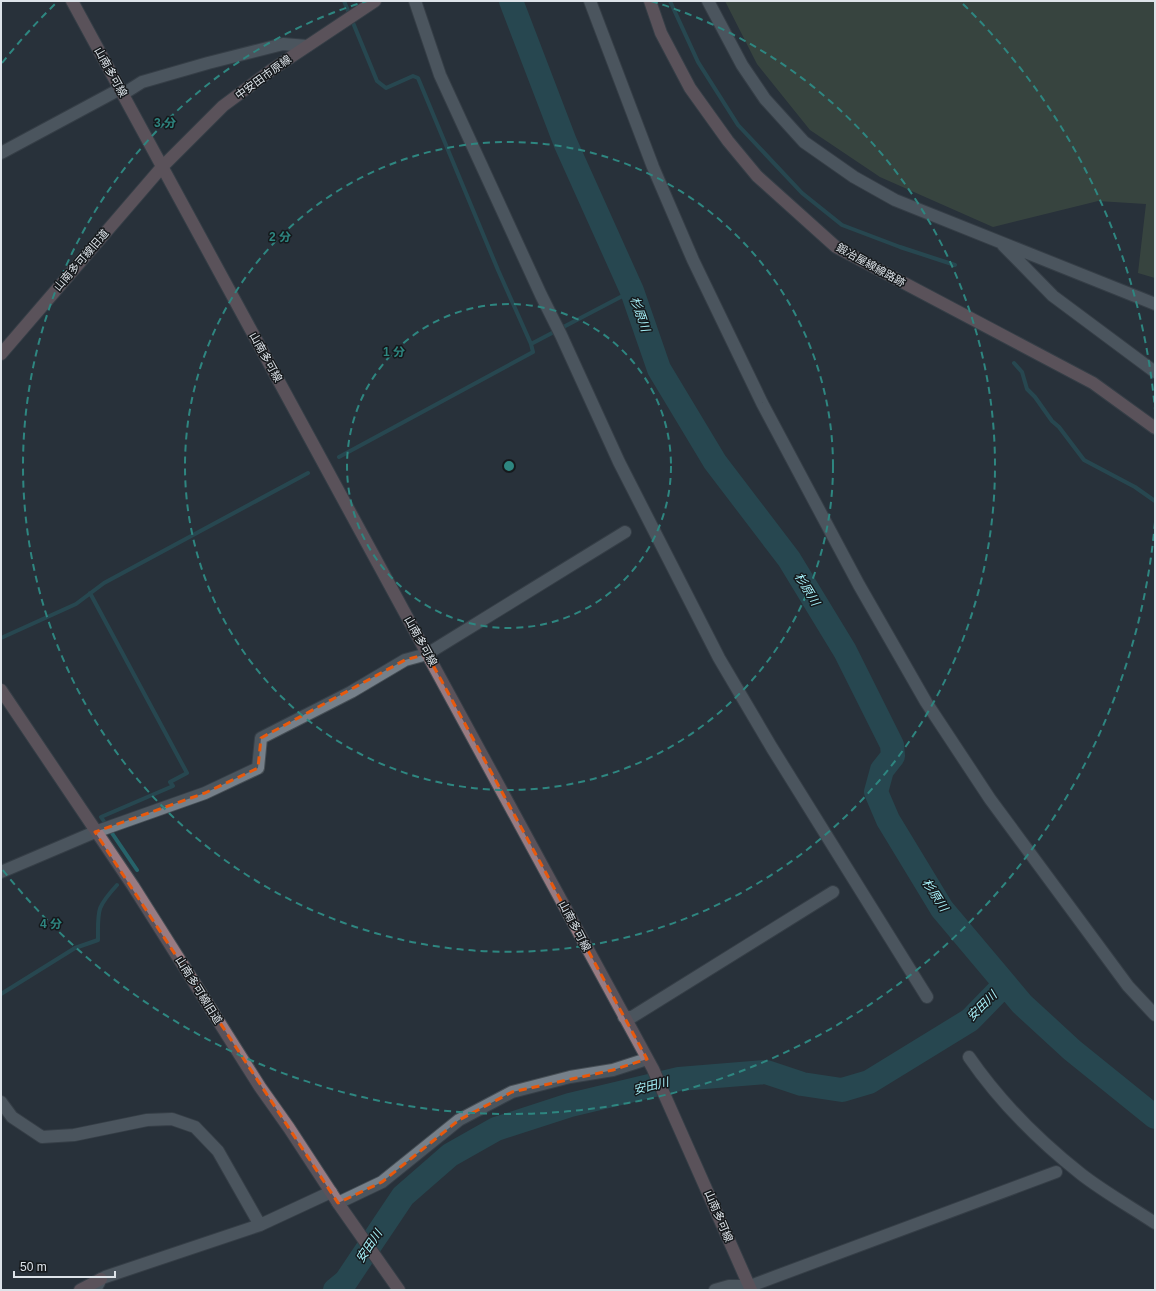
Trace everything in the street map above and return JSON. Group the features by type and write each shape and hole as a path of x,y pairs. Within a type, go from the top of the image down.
{"main road":[{"name":"山南多可線","path":"72,1 650,1064 668,1100 751,1288"},
{"name":"中安田市原線","path":"162,167 223,106 307,46 375,1"},
{"name":"鍛冶屋線線路跡","path":"650,1 661,33 690,88 728,141 757,176 836,247 1093,383 1155,428"},
{"name":"山南多可線旧道","path":"1,354 162,167"},
{"name":"山南多可線旧道","path":"1,690 95,832 133,886 260,1087 399,1290"},
{"path":"80,1290 100,1279"}],"street":[{"path":"416,1 440,75 619,462 711,644 772,748 927,997"},
{"path":"590,1 653,167 693,260 762,403 859,585 926,702 990,799 1128,986 1155,1015"},
{"path":"708,1 742,65 765,99 804,142 854,177 895,200 1155,304"},
{"path":"1,153 142,82 283,44 307,46"},
{"path":"1001,242 1053,296 1077,315 1124,347 1155,372"},
{"path":"1,872 95,832 205,793 258,768 261,738 351,692 404,660 427,654 625,532"},
{"path":"624,1017 632,1017 833,892"},
{"path":"969,1057 985,1080 1023,1124 1082,1174 1155,1223"},
{"path":"338,1203 382,1182 459,1120 512,1092 570,1077 650,1064"},
{"path":"1,1102 12,1117 42,1137 74,1135 147,1120 172,1119 195,1127 218,1150 260,1225"},
{"path":"715,1290 729,1286 751,1288 1056,1172"},
{"path":"95,1290 100,1279 260,1225 331,1192"}],"highlighted area":[{"path":"427,654 647,1059 613,1070 512,1092 459,1120 382,1182 338,1203 95,832 205,793 258,768 261,738 405,660"}],"green space":[{"path":"725,1 1155,1 1155,278 1138,273 1146,204 1098,201 993,227 880,177 810,130 757,64"}],"waterway":[{"path":"344,1 377,81 386,88 413,76 418,78 498,270 531,344"},
{"name":"杉原川","path":"511,1 565,142 632,291 659,369 715,462 789,559 845,651 892,745 893,756 882,770 876,792 888,820 942,909 1022,1004 1072,1050 1155,1117"},
{"path":"670,1 698,62 738,125 802,193 842,225 900,247 955,265"},
{"path":"339,457 533,352 531,344 632,291"},
{"path":"1014,363 1022,372 1027,389 1035,397 1052,421 1059,427 1084,460 1135,487 1155,501"},
{"path":"1,638 76,604 104,583 308,473"},
{"path":"90,593 187,773 170,782 173,786 101,817 137,870"},
{"path":"1,994 75,948 98,940 98,915 105,899 117,885"},
{"name":"安田川","path":"335,1290 346,1281 403,1196 450,1155 496,1129 570,1105 679,1079 766,1072 802,1084 842,1090 869,1082 970,1020 1005,984"}]}
